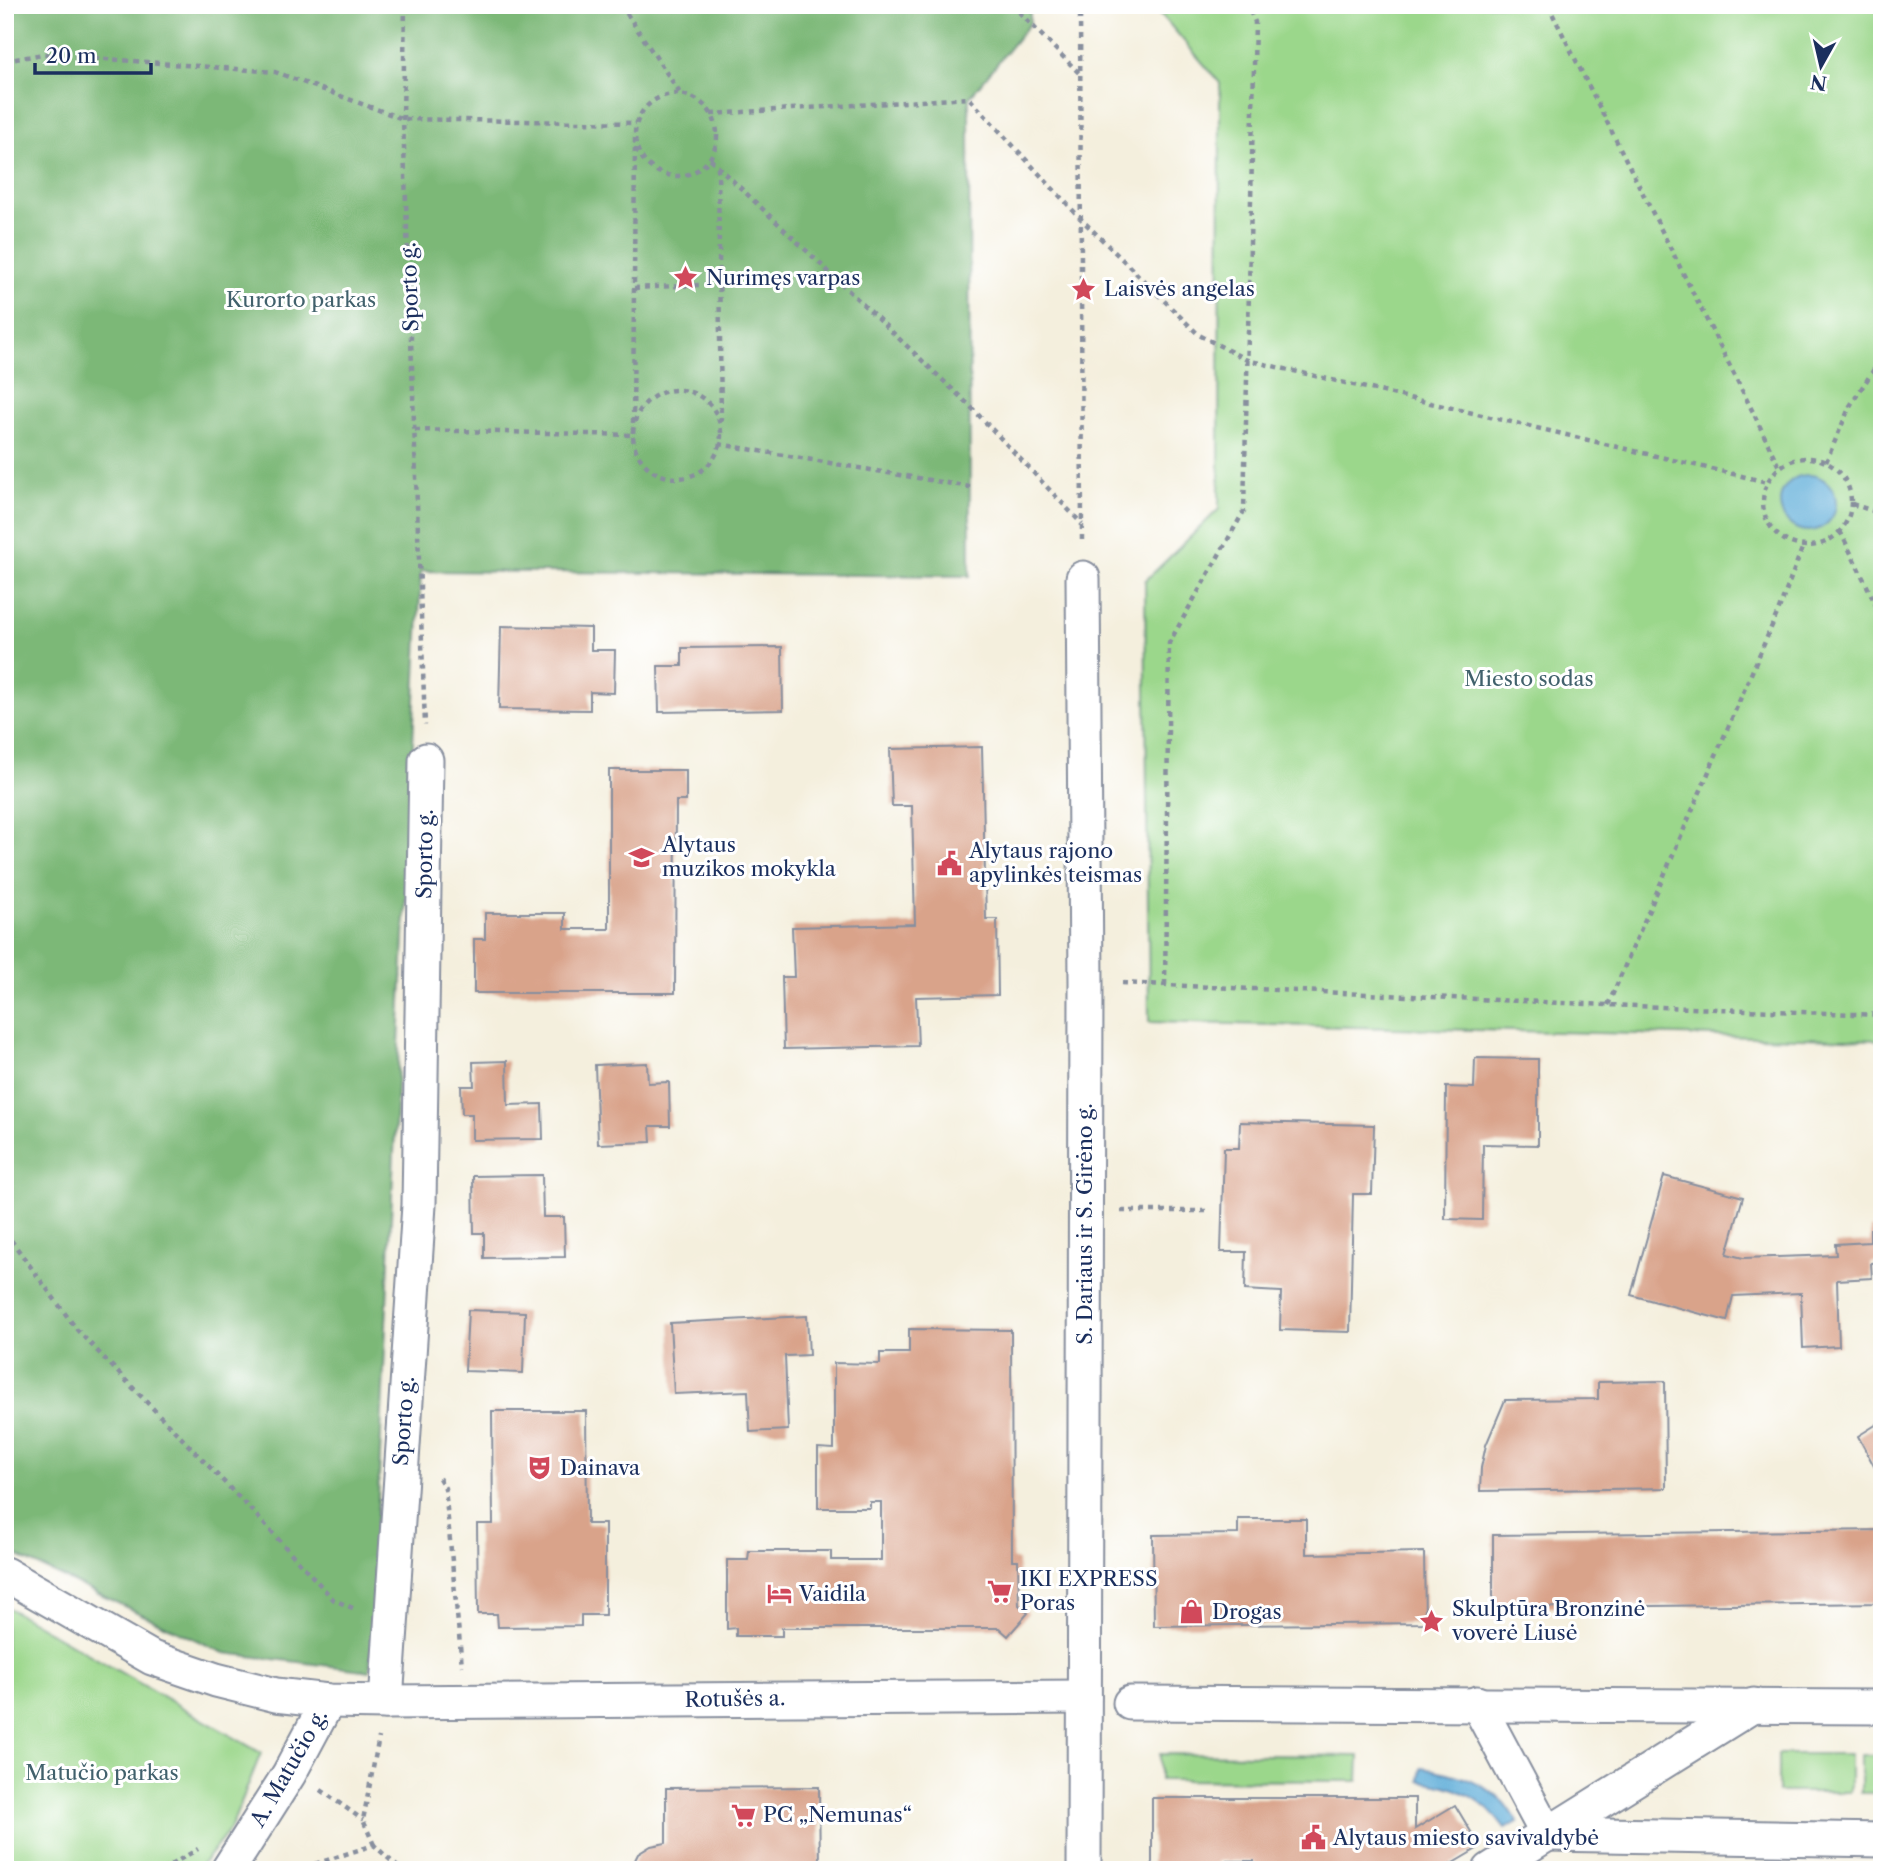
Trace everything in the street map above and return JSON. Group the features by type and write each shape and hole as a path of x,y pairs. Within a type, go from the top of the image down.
{"street":[{"name":"S. Dariaus ir S. Girėno g.","path":"1083,578 1086,982 1084,1870"},
{"name":"Sporto g.","path":"386,1702 419,1205 426,760"},
{"name":"Rotušės a.","path":"5,1574 152,1658 216,1680 276,1695 328,1701 1084,1698"},
{"name":"A. Matučio g.","path":"228,1870 289,1774 328,1701"},
{"path":"1130,1703 1882,1707"},
{"path":"1477,1703 1547,1834"},
{"path":"1490,1870 1754,1705"},
{"path":"1547,1834 1882,1840"}],"path":[{"name":"Sporto g.","path":"405,5 403,118 426,760"},
{"path":"621,5 681,93"},
{"path":"1012,5 1080,74"},
{"path":"710,159 970,406 1082,524 1080,5"},
{"path":"1166,985 1169,643 1244,512 1255,22 1247,5"},
{"path":"1548,5 1779,467"},
{"path":"5,61 43,54 275,72 403,118 636,124"},
{"path":"635,138 638,152 646,163 658,172 672,176 699,169 710,159 716,146 717,132 706,106 681,93 666,95 653,101 643,110 636,124 635,138 633,435 636,451 646,466 661,475 678,478 695,474 709,464 718,449 721,432 718,167"},
{"path":"711,114 969,98 1081,219 1199,335 1247,360 1767,482"},
{"path":"634,288 720,284"},
{"path":"1826,462 1850,406 1882,357"},
{"path":"633,435 635,418 645,403 659,393 676,390 693,392 707,402 717,415 721,432"},
{"path":"415,430 633,435"},
{"path":"719,444 970,487"},
{"path":"1801,458 1826,462 1840,471 1849,487 1852,504 1848,519 1830,540 1803,546 1786,540 1773,530 1765,515 1763,498 1767,482 1779,467 1801,458"},
{"path":"1852,504 1882,514"},
{"path":"1840,531 1882,619"},
{"path":"1608,1005 1780,607 1803,546"},
{"path":"1086,982 1882,1015"},
{"path":"1085,1211 1211,1211"},
{"path":"5,1232 78,1331 334,1600 390,1625"},
{"path":"438,1477 445,1488 465,1702"},
{"path":"363,1820 386,1702"},
{"path":"289,1774 326,1793 363,1820 374,1844 401,1870"},
{"path":"296,1870 374,1844"}],"green space":[{"name":"Kurorto parkas","path":"5,5 1030,5 1030,23 969,98 970,576 421,571 370,1671 224,1653 5,1548"},
{"name":"Miesto sodas","path":"1153,5 1882,5 1882,1040 1149,1022 1145,581 1219,509 1220,83"},
{"name":"Matučio parkas","path":"5,1606 261,1753 230,1830 197,1870 5,1870"},
{"path":"1160,1754 1359,1756 1358,1781 1160,1780"},
{"path":"1778,1754 1850,1754 1850,1792 1778,1792"},
{"path":"1861,1755 1882,1755 1882,1793 1861,1793"}],"water":[{"path":"1802,475 1814,475 1824,479 1832,487 1836,503 1832,519 1824,527 1814,531 1802,531 1792,527 1784,519 1780,509 1780,497 1784,487 1792,479"},
{"path":"1422,1768 1476,1783 1496,1795 1518,1822 1505,1829 1487,1809 1468,1795 1446,1786 1420,1781"}],"building":[{"path":"501,626 591,628 591,650 615,650 614,693 590,692 590,710 499,709"},
{"path":"782,647 783,710 659,712 658,666 682,666 682,648"},
{"path":"982,747 986,919 997,919 998,995 916,997 918,1046 784,1049 782,977 794,977 792,927 915,924 912,806 892,806 890,749"},
{"name":"Alytaus muzikos mokykla","path":"609,770 686,770 686,801 676,801 675,993 474,993 474,939 485,939 485,913 565,913 565,929 609,929"},
{"path":"1475,1058 1538,1059 1538,1145 1483,1144 1482,1220 1445,1219 1446,1087 1474,1088"},
{"path":"507,1061 508,1105 542,1104 543,1139 472,1140 472,1114 462,1114 461,1086 474,1086 473,1062"},
{"path":"647,1063 648,1083 669,1082 670,1126 650,1126 651,1142 598,1144 595,1065"},
{"path":"1240,1122 1374,1125 1372,1194 1353,1194 1350,1332 1280,1330 1281,1292 1245,1290 1246,1252 1221,1252 1224,1148 1239,1148"},
{"path":"542,1175 543,1217 564,1217 565,1257 484,1258 484,1233 474,1233 473,1176"},
{"path":"1664,1176 1743,1197 1727,1254 1743,1258 1836,1255 1835,1244 1870,1242 1870,1229 1882,1229 1882,1262 1871,1263 1872,1278 1837,1280 1839,1346 1803,1348 1801,1293 1733,1296 1727,1321 1631,1295"},
{"path":"468,1310 525,1312 523,1373 465,1371"},
{"path":"807,1316 809,1355 785,1356 788,1430 750,1432 748,1391 674,1394 670,1323"},
{"path":"909,1329 1011,1330 1012,1560 1018,1560 1019,1605 1028,1613 1008,1636 999,1628 782,1628 782,1636 736,1636 736,1628 727,1629 727,1560 748,1560 749,1551 831,1551 831,1560 881,1560 881,1502 870,1502 870,1508 818,1508 818,1448 834,1449 834,1363 880,1364 880,1353 909,1353"},
{"path":"1665,1381 1666,1488 1480,1491 1486,1445 1505,1400 1598,1399 1598,1382"},
{"name":"Dainava","path":"492,1411 586,1411 587,1524 605,1524 605,1615 581,1615 581,1626 498,1627 497,1614 478,1614 477,1524 493,1524"},
{"path":"1882,1421 1882,1481 1858,1436"},
{"path":"1238,1519 1306,1519 1306,1554 1424,1552 1425,1623 1154,1626 1153,1535 1238,1534"},
{"path":"1882,1530 1882,1603 1493,1608 1493,1535"},
{"name":"PC „Nemunas“","path":"819,1787 820,1870 630,1870 638,1854 651,1846 666,1843 666,1788"},
{"name":"Alytaus miesto savivaldybė","path":"1152,1798 1415,1798 1415,1829 1455,1805 1480,1847 1441,1870 1254,1870 1254,1861 1218,1861 1218,1870 1152,1870"}],"place":[{"name":"Nurimęs varpas","path":"686,278"},
{"name":"Laisvės angelas","path":"1084,289"},
{"name":"Alytaus muzikos mokykla","path":"642,857"},
{"name":"Alytaus rajono apylinkės teismas","path":"949,863"},
{"name":"Dainava","path":"540,1468"},
{"name":"IKI EXPRESS Poras","path":"1000,1591"},
{"name":"Vaidila","path":"779,1594"},
{"name":"Drogas","path":"1192,1612"},
{"name":"Skulptūra Bronzinė voverė Liusė","path":"1432,1621"},
{"name":"PC „Nemunas“","path":"743,1815"},
{"name":"Alytaus miesto savivaldybė","path":"1313,1838"}]}
